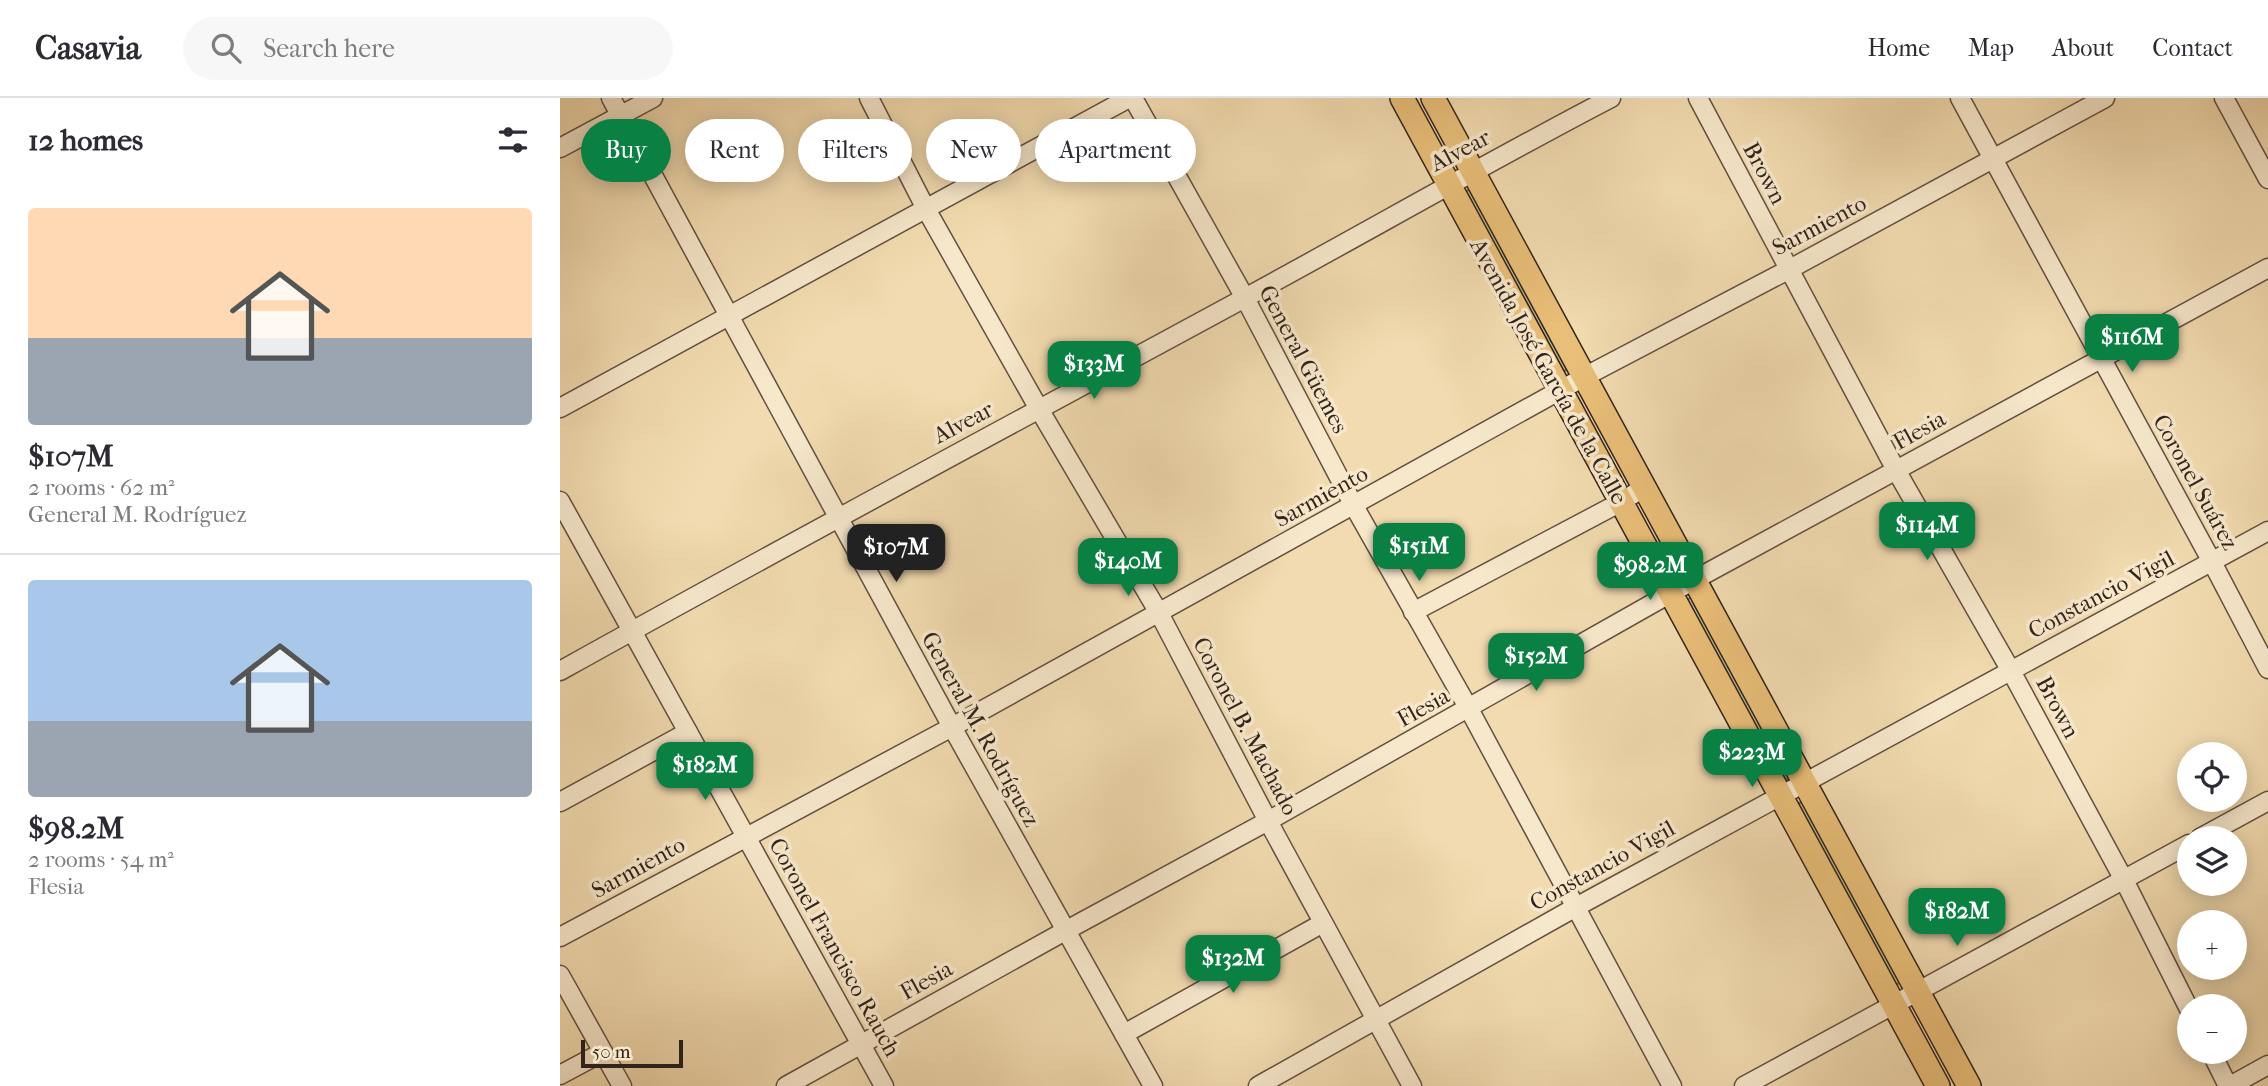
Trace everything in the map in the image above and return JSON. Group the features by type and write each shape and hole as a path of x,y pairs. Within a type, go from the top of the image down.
{"main road":[{"name":"Avenida José García de la Calle","path":"1402,98 1938,1086"},
{"name":"Avenida José García de la Calle","path":"1433,98 1969,1086"}],"street":[{"name":"General M. Rodríguez","path":"611,98 952,727 1153,1086"},
{"path":"560,148 653,98"},
{"name":"Coronel B. Machado","path":"869,98 926,209 1159,613 1412,1086"},
{"path":"560,408 1131,98"},
{"name":"General Güemes","path":"1131,98 1245,298 1353,506 1469,709 1672,1086"},
{"name":"Alvear","path":"560,671 838,517 1245,298 1472,171 1611,98"},
{"name":"Brown","path":"1698,98 1896,470 2011,671 2124,880 2181,994"},
{"name":"Coronel Suárez","path":"1960,98 2268,669"},
{"name":"Sarmiento","path":"560,937 952,727 1560,390 2105,98"},
{"path":"2224,98 2268,180"},
{"name":"Flesia","path":"786,1086 1469,709 1694,580 2268,268"},
{"path":"1413,612 1643,488"},
{"name":"Coronel Francisco Rauch","path":"560,501 884,1086"},
{"path":"560,540 576,531"},
{"name":"Constancio Vigil","path":"1258,1086 1576,907 2268,531"},
{"path":"560,802 688,732"},
{"path":"2222,826 2268,801"},
{"path":"1744,1086 2177,851"},
{"path":"1124,1034 1323,922"},
{"path":"560,975 622,1086"},
{"path":"560,1075 603,1052"},
{"path":"2217,1064 2229,1086 2268,1065"}],"green space":[{"path":"1472,188 1572,367 1561,373 1461,194"},
{"path":"1695,595 1795,775 1784,781 1685,601"},
{"path":"1805,800 1905,980 1894,986 1794,806"}]}
